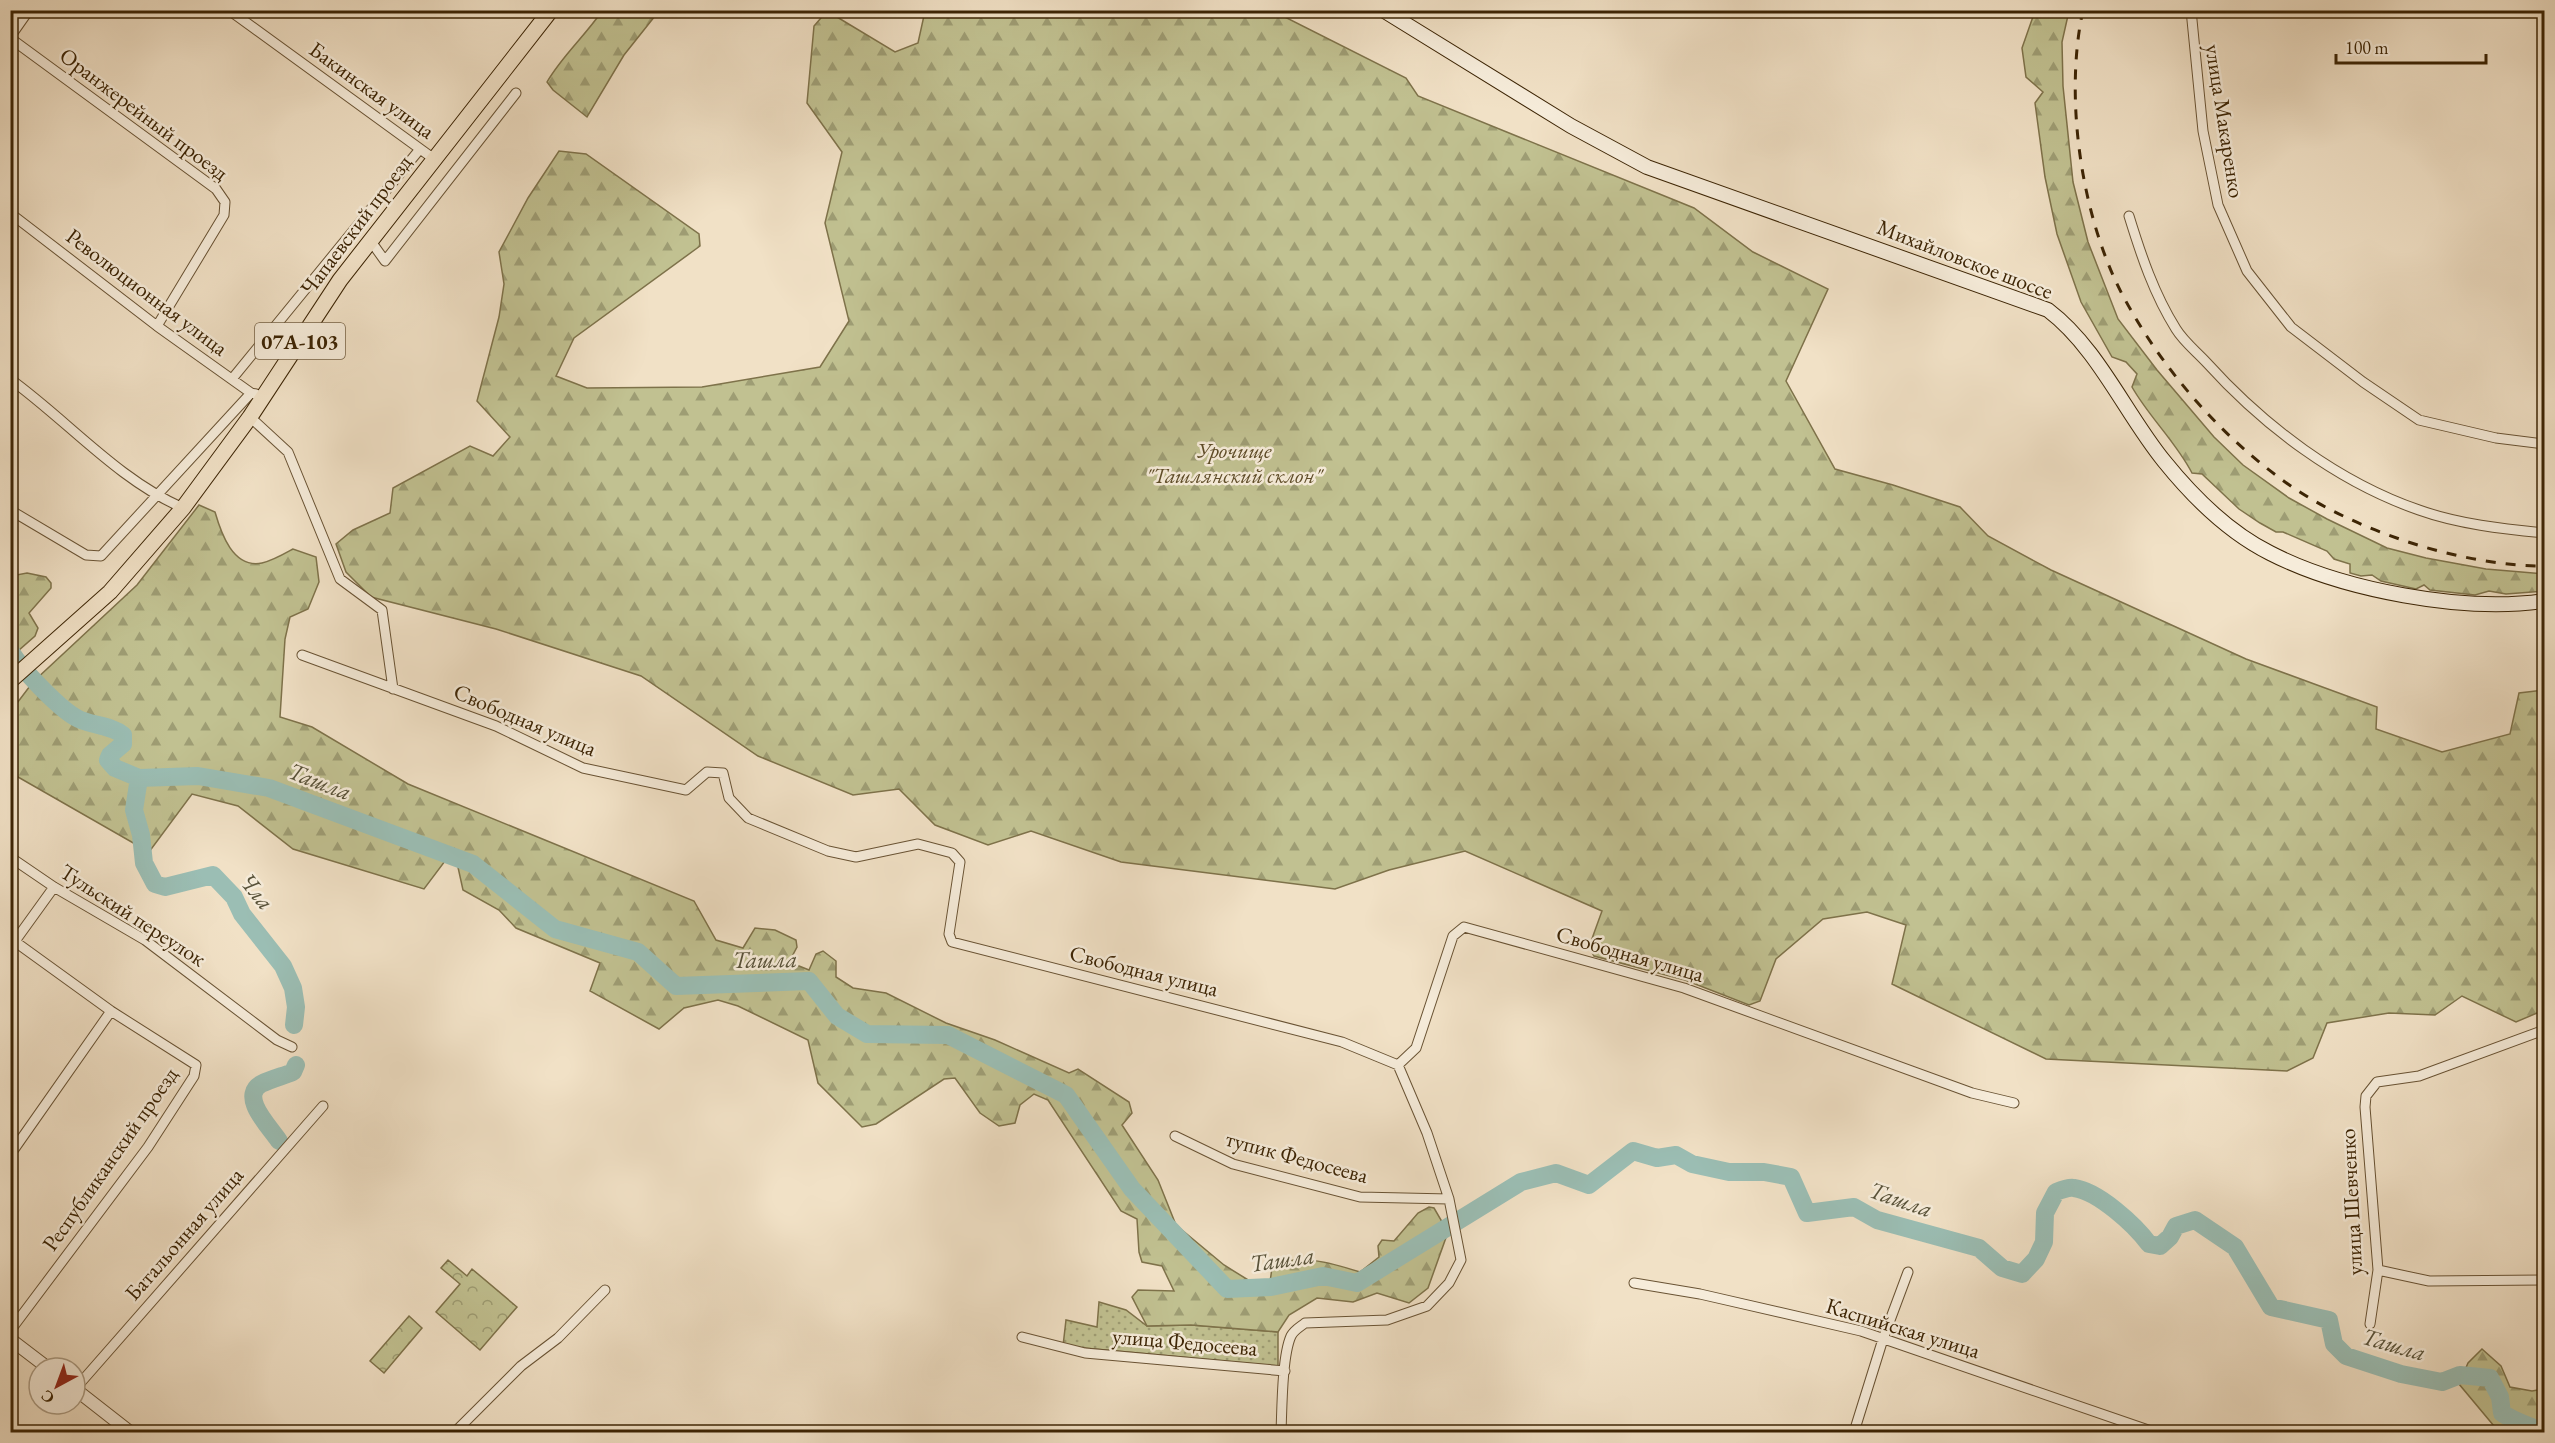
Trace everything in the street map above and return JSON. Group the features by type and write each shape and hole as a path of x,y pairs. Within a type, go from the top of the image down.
{"main road":[{"name":"Чапаевский проезд","path":"12,680 110,592 183,508 250,417 258,394 340,280 551,10"},
{"name":"Михайловское шоссе","path":"1383,10 1571,126 1647,167 2048,310 2066,323 2081,342 2163,460 2187,488 2224,524 2270,553 2324,575 2376,590 2478,603 2544,601"}],"street":[{"path":"10,37 29,10"},
{"name":"Бакинская улица","path":"229,10 434,159"},
{"name":"улица Макаренко","path":"2191,10 2203,131 2218,205 2247,271 2291,327 2363,382 2419,420 2496,438 2544,444"},
{"name":"Оранжерейный проезд","path":"10,37 216,189 225,202 224,215 213,236 157,326"},
{"path":"370,240 385,261 516,93"},
{"path":"232,379 420,150"},
{"name":"Революционная улица","path":"10,213 157,326 232,379 258,394"},
{"path":"2128,216 2146,272 2177,331 2234,393 2292,441 2336,470 2392,500 2422,511 2503,529 2544,533"},
{"path":"10,379 44,404 132,479 156,496 183,508"},
{"path":"10,510 86,555 94,557 106,552 156,496 258,394"},
{"path":"250,417 288,452 340,579 382,610 393,689"},
{"name":"Свободная улица","path":"302,655 496,726 583,768 686,790 707,772 723,773 729,798 748,818 828,851 856,857 918,844 952,853 960,862 949,934 952,942 1342,1042 1398,1065 1416,1048 1453,936 1464,927 1684,988 1972,1093 2014,1103"},
{"name":"Тульский переулок","path":"10,857 54,887 145,940 277,1040 292,1047"},
{"path":"10,1155 111,1011 12,942 54,887"},
{"name":"Республиканский проезд","path":"10,1331 148,1147 194,1076 196,1065 111,1011"},
{"name":"улица Шевченко","path":"2370,1324 2378,1270 2366,1096 2377,1082 2419,1076 2544,1030"},
{"path":"1285,1371 1291,1336 1305,1323 1387,1320 1427,1306 1449,1283 1461,1260 1449,1199 1427,1133 1398,1065"},
{"name":"Батальонная улица","path":"87,1375 323,1106"},
{"name":"тупик Федосеева","path":"1175,1136 1233,1164 1360,1197 1449,1199"},
{"path":"2378,1270 2429,1281 2544,1280"},
{"path":"1854,1432 1882,1339 1908,1272"},
{"name":"Каспийская улица","path":"1634,1283 1700,1294 1860,1331 2154,1432"},
{"path":"455,1432 521,1366 558,1338 605,1290"},
{"name":"улица Федосеева","path":"1022,1337 1085,1353 1285,1371 1281,1432"},
{"path":"10,1339 32,1356"},
{"path":"87,1398 130,1432"}],"green space":[{"path":"602,11 659,11 624,55 587,117 553,90 547,82"},
{"name":"Урочище \"Ташлянский склон\"","path":"827,11 895,52 918,43 925,11 1273,11 1406,78 1418,96 1694,208 1753,252 1828,289 1786,381 1835,469 1960,507 1988,536 2051,570 2246,659 2377,707 2376,729 2442,752 2510,734 2519,693 2544,690 2544,1010 2516,1022 2462,996 2435,1015 2389,1013 2327,1023 2313,1058 2287,1071 2046,1059 1892,984 1906,925 1867,912 1823,919 1776,959 1760,1001 1749,1005 1685,980 1594,956 1589,947 1602,911 1465,851 1389,870 1335,889 1121,862 1031,831 988,845 935,825 899,789 853,795 758,756 641,676 496,629 371,597 346,572 336,544 353,530 390,513 393,488 470,446 493,456 510,437 477,401 499,317 504,284 499,252 528,198 559,151 586,154 699,234 700,246 574,338 556,376 587,388 702,387 820,367 849,321 825,223 842,152 807,103 814,26"},
{"path":"2035,11 2069,11 2062,42 2063,86 2073,182 2088,242 2118,319 2157,370 2214,437 2243,465 2289,498 2387,548 2486,569 2544,574 2544,591 2506,594 2489,591 2475,595 2430,590 2424,585 2416,589 2381,581 2372,575 2361,576 2350,573 2350,564 2334,559 2327,551 2283,532 2276,532 2260,523 2239,509 2202,474 2192,473 2132,387 2137,374 2126,362 2112,357 2081,302 2057,234 2045,177 2035,103 2043,92 2026,77 2022,48"},
{"path":"199,505 215,512 230,548 243,561 262,563 293,549 316,557 319,582 308,609 290,617 285,639 280,717 312,727 408,784 694,901 716,940 743,948 755,928 775,930 796,940 797,947 789,962 809,970 816,954 823,951 836,961 836,977 853,988 886,993 946,1023 995,1040 1069,1073 1078,1069 1129,1102 1132,1113 1122,1125 1158,1180 1176,1225 1224,1265 1253,1283 1270,1282 1272,1268 1292,1260 1315,1261 1360,1272 1379,1257 1378,1246 1382,1240 1394,1241 1418,1213 1429,1207 1434,1208 1448,1232 1428,1288 1409,1303 1377,1293 1353,1302 1317,1298 1289,1315 1278,1332 1191,1325 1147,1326 1132,1297 1138,1290 1174,1291 1162,1266 1142,1262 1139,1252 1137,1219 1121,1211 1048,1100 1034,1094 1020,1105 1015,1123 999,1126 980,1113 955,1078 944,1079 876,1124 862,1127 818,1083 808,1040 738,1006 718,1000 684,1008 659,1029 590,991 600,963 516,928 499,910 463,890 454,849 424,889 293,849 238,806 192,794 149,852 11,773 11,711 33,682 137,585"},
{"path":"27,573 46,577 51,583 51,588 29,613 38,628 35,636 11,657 11,576"},
{"path":"448,1260 467,1276 472,1269 517,1307 480,1350 436,1312 460,1284 441,1268"},
{"path":"1099,1302 1126,1310 1147,1326 1191,1325 1278,1332 1278,1366 1063,1346 1066,1320 1097,1327"},
{"path":"409,1316 422,1328 384,1373 370,1361"},
{"path":"2482,1349 2501,1366 2510,1387 2532,1391 2544,1389 2544,1432 2499,1432 2459,1384 2468,1363"}],"waterway":[{"name":"Ташла","path":"10,650 30,676 68,712 81,720 112,729 123,735 123,744 110,755 108,760 115,768 139,778 198,776 269,788 473,864 555,929 638,952 676,986 809,981 837,1016 867,1034 948,1035 1066,1095 1132,1189 1227,1289 1271,1287 1323,1276 1357,1283 1521,1182 1556,1173 1589,1185 1633,1151 1657,1158 1676,1155 1692,1164 1729,1172 1764,1172 1791,1177 1807,1213 1854,1207 1877,1220 1979,1248 2002,1268 2022,1274 2036,1259 2044,1242 2045,1213 2056,1192 2074,1188 2084,1190 2105,1202 2135,1228 2149,1244 2160,1246 2170,1237 2176,1226 2195,1220 2235,1247 2271,1307 2329,1320 2334,1344 2346,1356 2401,1374 2442,1382 2460,1375 2490,1378 2500,1397 2502,1413 2543,1432"},
{"name":"Чла","path":"139,778 134,810 141,835 144,863 155,884 165,887 213,875 234,897 242,914 283,966 293,988 296,1007 294,1025"},
{"name":"Чла","path":"279,1141 258,1112 253,1096 261,1084 293,1072 296,1065"}],"railway":[{"path":"2083,10 2075,80 2076,117 2080,155 2096,229 2122,294 2153,345 2190,394 2231,438 2254,458 2311,499 2347,518 2405,541 2454,555 2499,563 2544,566"}]}
